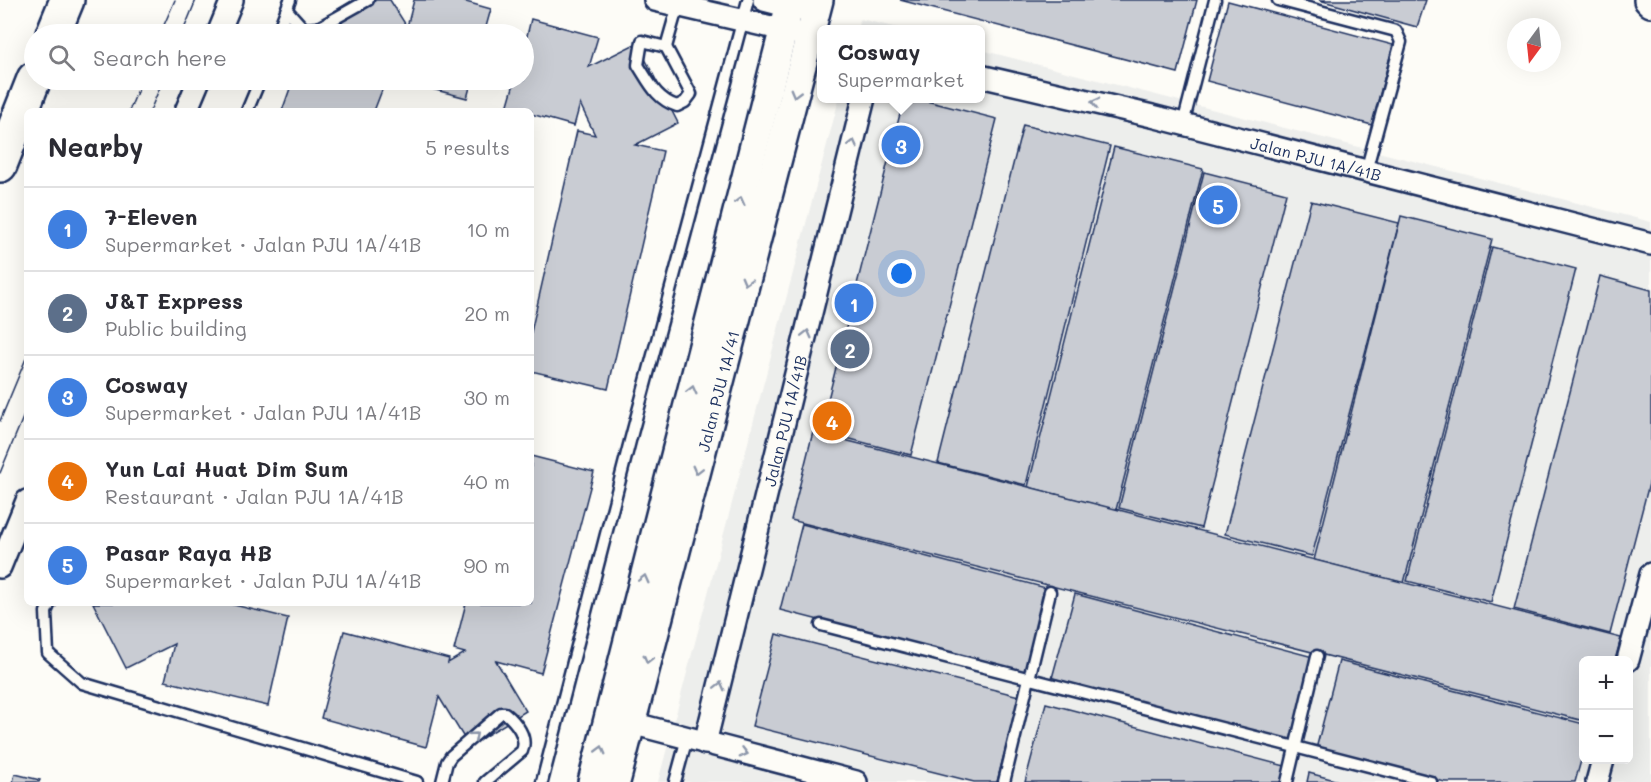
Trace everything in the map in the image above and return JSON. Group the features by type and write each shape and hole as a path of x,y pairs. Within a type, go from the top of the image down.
{"highway":[{"path":"57,24 67,0"},
{"path":"0,165 30,90"}],"street":[{"path":"222,24 232,0"},
{"path":"655,0 743,21 804,18"},
{"path":"764,0 804,18"},
{"name":"Jalan PJU 1A/41","path":"592,782 620,720 804,18"},
{"name":"Jalan PJU 1A/41B","path":"985,77 1184,124 1651,244"},
{"path":"187,108 195,90"},
{"name":"Jalan PJU 1A/41B","path":"696,740 863,103"},
{"path":"0,567 24,508"},
{"path":"1629,656 1651,574"},
{"path":"620,720 856,782"},
{"name":"Jalan PJU 1A/41","path":"616,782 620,720"},
{"path":"1597,782 1602,764"}],"lane":[{"path":"325,24 368,0"},
{"path":"542,782 748,0"},
{"path":"1184,124 1215,0"},
{"path":"1278,0 1396,31 1401,42 1366,171"},
{"path":"290,3 301,24"},
{"path":"281,24 290,3"},
{"path":"666,47 642,41 638,65 657,95 667,103 677,106 685,102 691,94 666,47 678,5"},
{"path":"249,108 256,90"},
{"path":"1004,782 1050,592"},
{"path":"49,606 46,612 48,653 82,682 417,782"},
{"path":"821,625 1431,782"},
{"path":"1287,782 1317,656"},
{"path":"442,782 447,762 451,756 501,713 505,713 525,738 525,745 522,751 485,782"},
{"path":"675,782 696,740"}],"shaded area":[{"path":"860,19 885,25 858,25"},
{"path":"985,51 1651,222 1651,782 658,782 838,103 985,103"}],"building":[{"path":"353,0 390,0 405,24 313,24"},
{"path":"414,0 459,0 491,9 487,24 408,24"},
{"path":"900,0 1197,0 1178,73"},
{"path":"1319,0 1426,0 1417,27"},
{"path":"1228,1 1393,45 1372,125 1207,81"},
{"path":"531,19 598,37 589,67 637,43 678,123 635,145 663,151 608,389 534,372 534,319 577,131 595,135 580,104 574,126 534,115 534,108 507,108 512,90 534,90 534,24 530,24"},
{"path":"289,90 382,90 375,108 283,108"},
{"path":"436,90 469,90 467,98"},
{"path":"903,103 935,103 997,119 911,455 820,431"},
{"path":"1023,125 1110,146 1026,485 938,463"},
{"path":"1114,147 1203,169 1116,510 1028,487"},
{"path":"1204,172 1286,193 1201,528 1119,508"},
{"path":"1311,201 1399,223 1312,556 1225,534"},
{"path":"1401,216 1492,239 1404,583 1314,560"},
{"path":"1492,247 1576,269 1491,602 1407,581"},
{"path":"1600,276 1651,290 1651,476 1610,634 1514,609"},
{"path":"813,432 1621,638 1616,656 1579,656 1579,720 791,520"},
{"path":"534,457 594,472 541,673 496,661 526,711 469,746 439,697 426,747 321,718 344,631 449,659 448,663 465,653 454,650 465,606 534,606"},
{"path":"802,524 1046,588 1024,673 780,610"},
{"path":"1075,594 1313,657 1291,742 1052,678"},
{"path":"95,606 238,606 288,618 268,706 165,681 174,644 126,668"},
{"path":"776,634 1019,696 997,782 974,782 752,726"},
{"path":"1339,661 1579,723 1580,764 1575,782 1445,782 1316,749"},
{"path":"1046,703 1285,766 1281,782 1025,782"},
{"path":"1309,773 1342,782 1307,782"},
{"path":"15,774 40,780 39,782 13,782"}],"tram line":[{"path":"164,24 175,0"},
{"path":"186,24 196,0"},
{"path":"130,108 138,90"},
{"path":"151,108 159,90"},
{"path":"0,421 24,363"},
{"path":"0,473 24,415"}],"place":[{"name":"Cosway","path":"901,145"},
{"name":"Pasar Raya HB","path":"1218,205"},
{"name":"7-Eleven","path":"854,303"},
{"name":"J&T Express","path":"850,349"},
{"name":"Yun Lai Huat Dim Sum","path":"832,421"}]}
